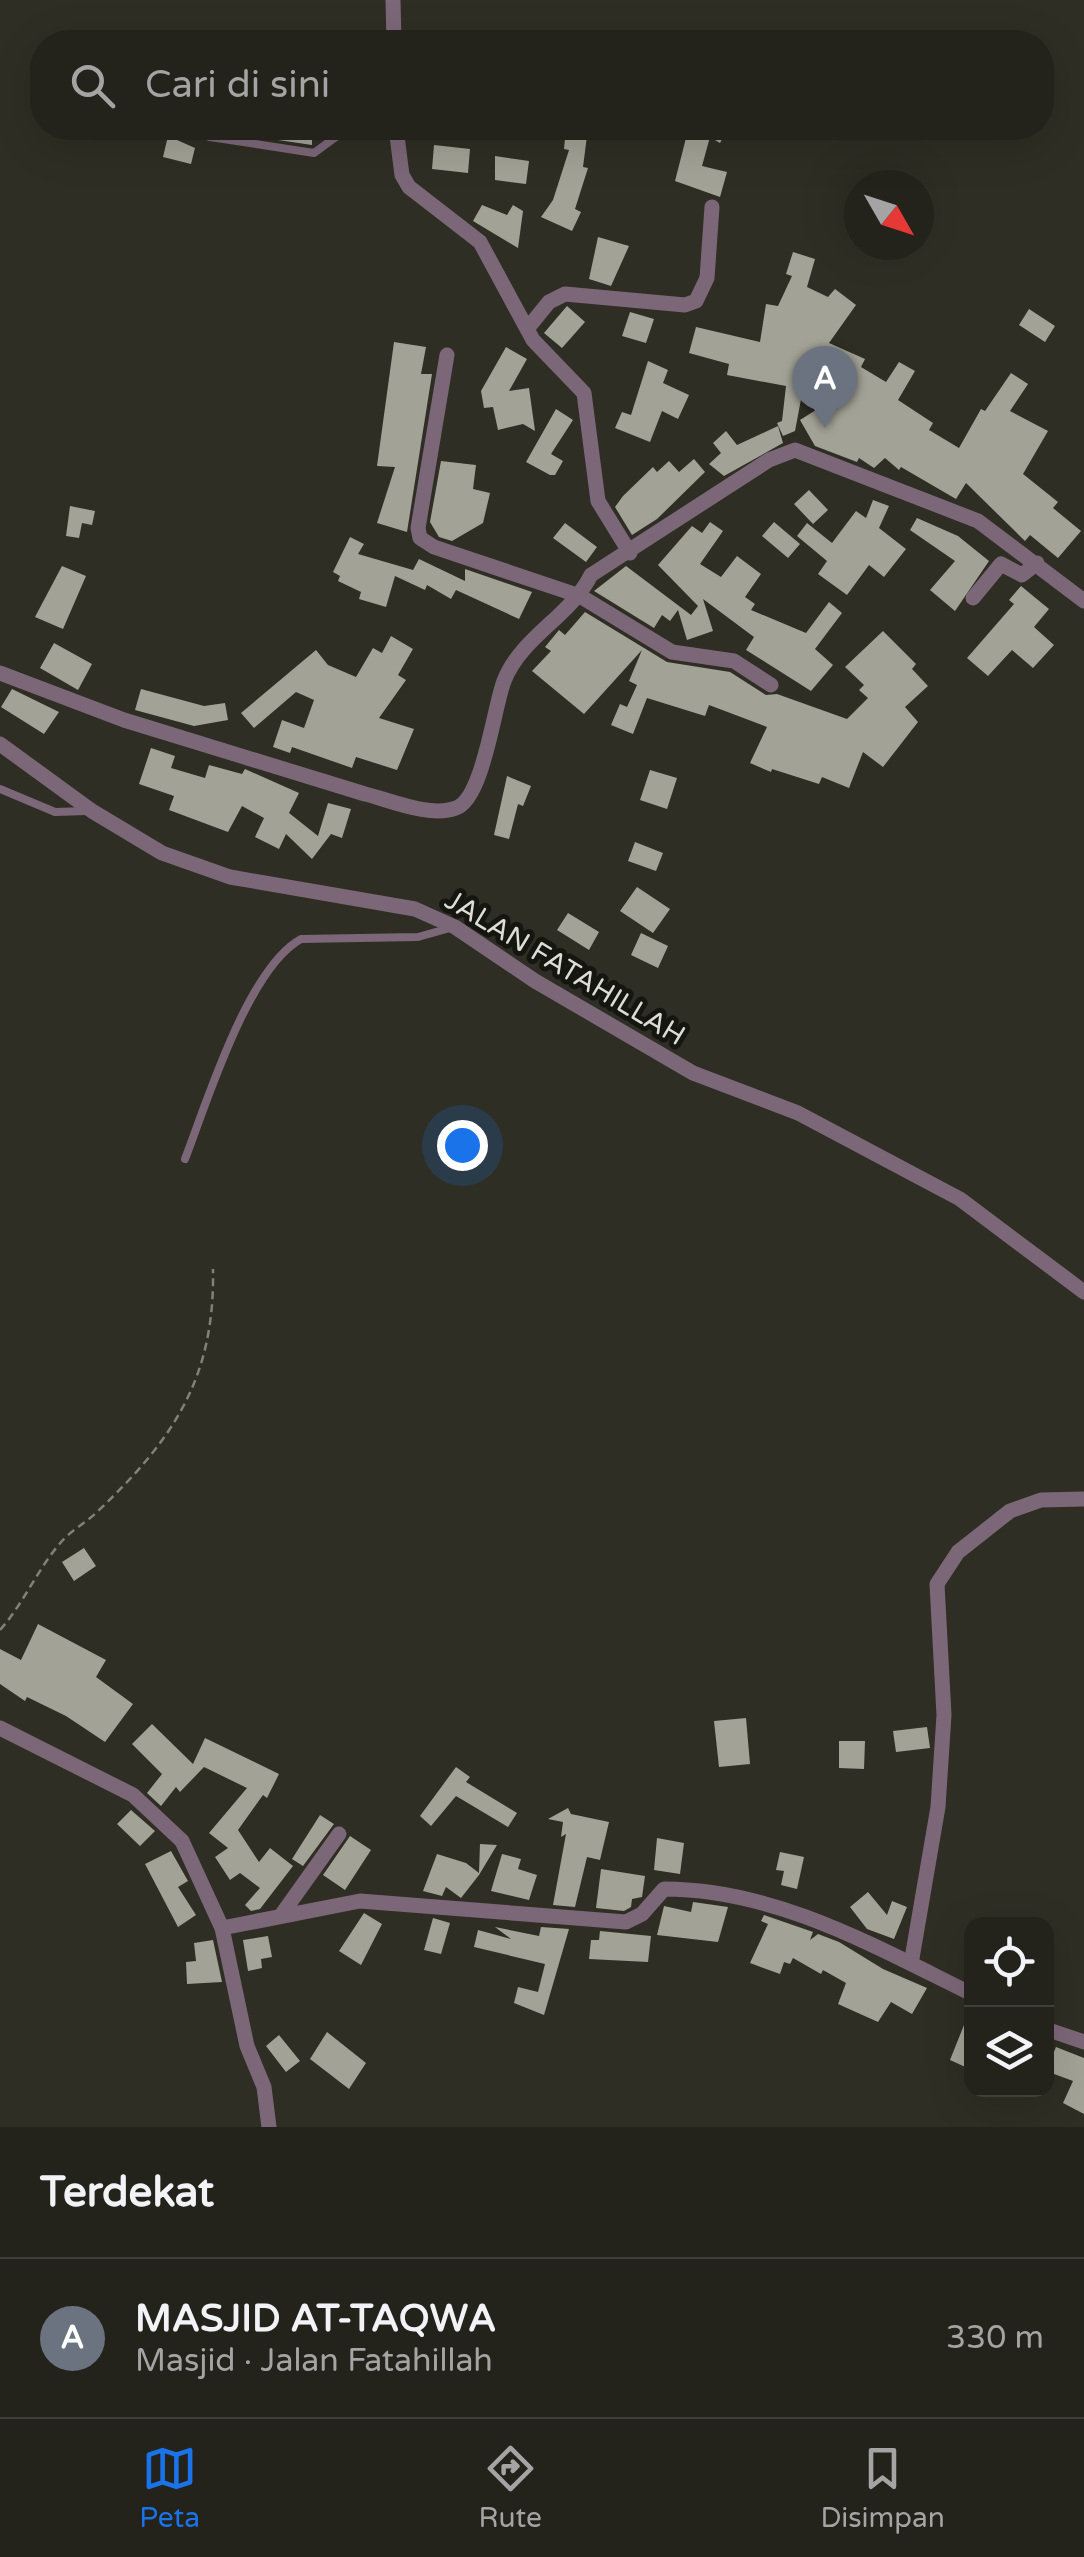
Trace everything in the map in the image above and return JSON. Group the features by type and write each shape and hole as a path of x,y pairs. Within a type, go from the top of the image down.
{"street":[{"path":"393,0 394,30"},
{"path":"398,140 402,175 410,187 480,242 542,352 584,393 598,501 630,553"},
{"path":"526,328 550,302 565,294 685,304 696,301 707,278 712,207"},
{"path":"447,354 418,528 420,538 434,547 580,596 672,652 734,661 771,685"},
{"path":"0,673 124,720 365,794 426,808 461,806 480,769 506,676 518,656 580,596 591,574 612,558 630,553 770,460 794,450 862,480 949,506 1036,562 1084,601"},
{"path":"972,598 1002,564 1022,576 1036,562"},
{"name":"JALAN FATAHILLAH","path":"0,744 92,811 162,853 230,877 416,909 454,927 535,981 692,1073 798,1113 960,1198 1084,1292"},
{"path":"911,1964 938,1807 944,1715 937,1584 958,1552 1010,1511 1041,1500 1084,1499"},
{"path":"0,1728 91,1770 162,1818 194,1860 222,1928 247,2046 264,2087 269,2127"},
{"path":"282,1914 339,1834"},
{"path":"222,1928 282,1914 375,1901 626,1922 642,1914 664,1889 682,1889 789,1910 964,1990"},
{"path":"1054,2032 1084,2042"}],"lane":[{"path":"230,140 314,153 332,140"},
{"path":"0,789 55,812 92,811"},
{"path":"186,1159 226,1053 272,966 288,947 301,940 418,937 454,927"}],"path":[{"path":"0,1630 62,1540 98,1511 166,1437 187,1404 201,1376 213,1269"}],"building":[{"path":"167,140 195,148 191,164 163,157"},
{"path":"278,140 312,140 312,145"},
{"path":"565,140 586,140 583,167 588,168 575,209 581,212 572,231 541,217 553,200 569,150 564,149"},
{"path":"685,140 709,140 702,166 727,172 720,197 675,181"},
{"path":"434,145 470,149 468,173 432,169"},
{"path":"495,156 529,161 526,184 495,180"},
{"path":"482,205 507,215 513,205 523,211 518,248 473,221"},
{"path":"598,237 629,246 611,286 589,279"},
{"path":"793,252 815,259 807,287 828,297 835,289 856,305 829,343 865,359 861,367 886,382 899,362 915,371 898,400 933,423 929,430 959,448 981,409 985,411 1011,373 1028,384 1010,411 1048,431 1023,474 1058,502 1053,508 1081,531 1058,558 1030,535 1025,541 966,483 956,499 901,467 899,470 885,458 874,468 859,458 857,462 815,446 800,420 827,403 844,367 810,352 795,431 783,436 777,423 782,421 786,386 727,375 729,364 689,353 696,327 760,342 766,304 778,306 792,276 786,274"},
{"path":"567,306 585,322 562,348 544,333"},
{"path":"1029,309 1055,326 1045,342 1019,325"},
{"path":"630,312 654,319 646,343 622,336"},
{"path":"394,342 426,347 421,374 432,374 407,532 377,523 395,467 377,466"},
{"path":"506,347 527,359 509,391 529,388 535,431 523,424 498,430 493,407 484,408 481,391"},
{"path":"648,361 668,370 663,383 689,395 678,419 662,411 650,442 615,428 622,412 631,415"},
{"path":"556,409 573,420 551,454 563,461 555,475 550,475 526,462"},
{"path":"778,426 783,443 724,476 709,464 721,453 713,443 726,431 737,445"},
{"path":"694,459 705,472 657,519 632,535 615,507 623,496 653,467 657,472 669,461 679,472"},
{"path":"441,461 476,465 473,489 490,493 483,523 452,541 439,537 430,522"},
{"path":"809,490 828,510 813,524 794,504"},
{"path":"873,500 889,506 879,528 906,549 884,577 869,565 847,595 818,574 827,561 797,536 807,523 832,543 856,511 866,518"},
{"path":"70,506 95,511 92,525 82,523 79,538 66,536"},
{"path":"917,518 958,536 989,561 955,611 930,590 955,561 910,530"},
{"path":"710,522 723,531 700,564 721,577 737,556 761,574 745,597 755,604 751,610 806,633 829,602 842,613 815,649 833,665 811,691 746,650 754,637 703,599 713,631 687,640 678,610 670,621 662,615 654,628 594,591 626,566 691,615 698,606 658,565 692,526 702,533"},
{"path":"774,522 800,544 788,558 762,536"},
{"path":"565,523 597,547 586,562 553,538"},
{"path":"350,537 364,544 358,554 413,570 419,559 465,581 465,569 532,592 519,619 456,590 451,599 427,585 425,590 395,576 386,607 359,599 361,592 338,581 340,576 333,572"},
{"path":"62,566 86,576 63,629 35,617"},
{"path":"1021,586 1049,609 1034,627 1054,645 1033,668 1012,650 988,676 967,658 1014,604 1009,600"},
{"path":"585,612 667,662 730,672 766,695 777,694 847,719 868,698 859,690 864,685 845,667 883,631 916,664 912,669 928,686 905,707 918,722 883,767 863,752 849,788 822,777 819,784 750,763 767,727 709,705 705,716 647,698 633,734 611,725 620,704 627,707 637,685 629,681 642,650 584,714 532,671 551,651 545,647 559,630 565,635"},
{"path":"391,636 413,649 398,675 406,680 379,718 414,729 397,770 356,757 352,768 292,747 290,753 273,747 282,720 304,728 314,700 296,692 254,728 241,713 316,650 328,665 356,677 373,648 382,653"},
{"path":"54,643 92,664 78,690 40,668"},
{"path":"12,689 59,712 44,734 1,707"},
{"path":"141,689 204,706 225,703 228,720 194,726 135,710"},
{"path":"151,748 175,756 171,768 205,778 209,765 242,774 245,769 299,793 289,813 318,836 328,803 351,809 342,838 331,834 312,859 286,834 279,849 255,837 264,818 242,806 228,832 169,810 174,796 139,784"},
{"path":"650,770 677,778 667,809 640,800"},
{"path":"507,776 531,786 523,806 518,804 509,839 494,835"},
{"path":"635,842 663,853 656,871 628,861"},
{"path":"637,887 670,909 653,933 620,911"},
{"path":"568,913 599,932 589,950 557,930"},
{"path":"641,933 668,946 658,968 631,955"},
{"path":"84,1548 96,1566 74,1581 62,1562"},
{"path":"38,1624 106,1660 96,1677 133,1704 105,1742 66,1716 27,1697 25,1701 0,1684 0,1649 21,1660"},
{"path":"746,1718 750,1764 719,1767 714,1721"},
{"path":"152,1724 193,1764 205,1738 279,1774 267,1798 263,1795 238,1830 259,1862 270,1848 293,1866 260,1909 251,1911 245,1905 260,1888 240,1873 230,1880 215,1857 228,1848 209,1833 247,1788 204,1767 180,1792 176,1787 161,1806 147,1793 162,1774 132,1744"},
{"path":"927,1727 930,1748 896,1752 893,1731"},
{"path":"839,1741 865,1741 864,1769 839,1768"},
{"path":"456,1767 470,1777 466,1782 517,1813 508,1827 456,1796 431,1826 420,1816"},
{"path":"568,1808 571,1814 609,1822 600,1860 587,1857 575,1907 553,1905 566,1834 561,1837 563,1822 548,1819"},
{"path":"131,1810 155,1831 140,1846 117,1824"},
{"path":"320,1815 334,1824 303,1866 292,1859"},
{"path":"350,1836 371,1850 345,1890 323,1875"},
{"path":"657,1838 684,1843 680,1874 654,1870"},
{"path":"480,1844 497,1845 479,1875 461,1898 446,1887 442,1896 423,1891 437,1854 466,1863 479,1873"},
{"path":"171,1851 188,1881 178,1887 196,1915 178,1927 145,1864"},
{"path":"780,1852 804,1857 797,1889 781,1885 784,1871 776,1870"},
{"path":"502,1854 521,1859 518,1869 537,1875 529,1900 491,1891"},
{"path":"601,1869 645,1876 642,1897 632,1899 631,1907 624,1911 596,1908"},
{"path":"868,1892 887,1915 892,1901 907,1907 894,1939 867,1929 850,1907"},
{"path":"693,1902 728,1907 718,1942 657,1935 664,1906 691,1912"},
{"path":"364,1913 382,1924 361,1965 339,1951"},
{"path":"764,1915 813,1932 810,1940 818,1934 839,1942 883,1969 927,1988 912,2014 891,2002 878,2022 838,2004 846,1983 823,1970 821,1974 793,1958 790,1964 784,1962 780,1974 750,1963 768,1924 761,1921"},
{"path":"433,1918 450,1923 441,1954 424,1950"},
{"path":"495,1927 539,1936 541,1927 569,1929 544,2015 514,2003 518,1987 538,1992 545,1964 474,1947 478,1930 511,1939"},
{"path":"600,1931 651,1936 648,1962 589,1959 591,1940 599,1940"},
{"path":"268,1936 272,1957 261,1959 262,1968 248,1971 243,1940"},
{"path":"213,1940 222,1982 187,1984 186,1962 196,1961 194,1943"},
{"path":"964,2025 964,2066 950,2060"},
{"path":"327,2032 366,2063 349,2089 310,2059"},
{"path":"279,2035 300,2061 286,2072 266,2046"},
{"path":"1056,2047 1084,2058 1084,2114 1063,2103 1073,2081 1054,2074"}],"place":[{"name":"MASJID AT-TAQWA","path":"825,428"}]}
